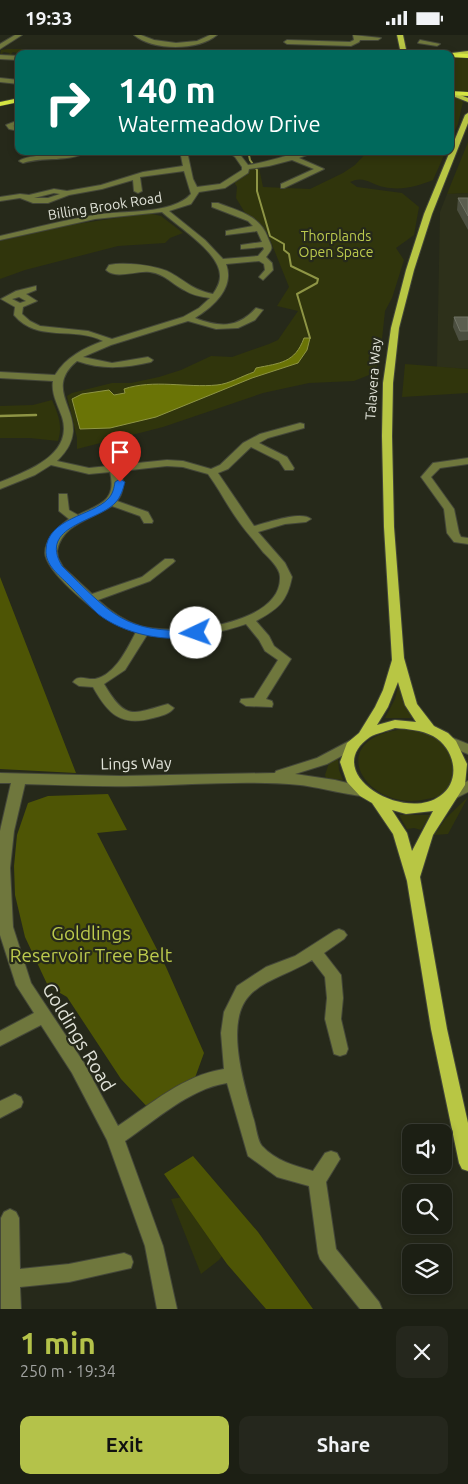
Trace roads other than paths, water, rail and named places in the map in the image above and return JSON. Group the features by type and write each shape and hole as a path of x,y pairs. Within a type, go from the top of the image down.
{"highway":[{"path":"454,55 468,55"},
{"path":"454,93 468,93"},
{"path":"0,100 15,97"},
{"path":"0,104 15,101"}],"main road":[{"path":"400,35 404,50"},
{"path":"454,54 468,55"},
{"path":"454,95 468,100"},
{"name":"Talavera Way","path":"454,149 468,115"},
{"name":"Talavera Way","path":"429,729 411,705 398,658 388,481 387,409 391,351 402,297 428,213 452,155"},
{"name":"Talavera Way","path":"365,733 384,705 394,680 398,658"},
{"path":"414,881 422,842 434,819 457,793 464,781 466,768 462,755 453,743 442,735 413,725 395,724 379,727 365,733 353,744 347,756 347,769 353,781 363,792 378,801 396,807 414,808 433,806 457,793"},
{"path":"378,801 400,833 414,881 439,1029 468,1163"}],"street":[{"path":"0,47 19,35"},
{"path":"137,35 145,40 178,45 205,41 214,35"},
{"path":"288,42 349,44 356,42 356,37 378,38"},
{"path":"0,40 11,40"},
{"path":"420,42 437,43"},
{"path":"0,57 15,58"},
{"path":"0,80 15,81"},
{"path":"43,159 64,155"},
{"path":"184,155 189,179 195,189 222,186 240,175 246,167 269,164 298,155"},
{"path":"237,155 246,167"},
{"path":"284,186 320,169 300,162 293,157"},
{"path":"0,199 20,196 29,197 54,191 67,193 102,187 136,176 187,167"},
{"path":"136,176 138,191"},
{"name":"Billing Brook Road","path":"0,238 95,217 164,210 188,202 195,194 195,189"},
{"path":"214,205 230,212 247,216 261,229 268,244 267,253 261,258 221,262"},
{"path":"0,486 53,459 65,445 70,431 58,395 58,378 66,366 76,358 111,342 162,328 186,318 203,309 216,297 224,282 224,269 221,262 208,247 164,210"},
{"path":"221,215 230,212"},
{"path":"229,233 258,227"},
{"path":"244,247 268,244"},
{"path":"261,258 268,263 269,269 263,277"},
{"path":"133,269 161,271 170,275 192,291 216,297"},
{"path":"19,293 33,301 19,306 5,299 19,293 33,288"},
{"path":"19,306 18,315 21,320 31,325 54,330 89,333 101,336 111,342"},
{"path":"186,318 212,327 234,327 253,318 259,310"},
{"path":"76,358 104,367 148,361"},
{"path":"0,375 58,378"},
{"path":"212,472 229,463 251,443 274,432 300,426"},
{"path":"251,443 283,459 289,467"},
{"path":"53,459 88,471 167,463 195,466 212,472 252,530 286,574 286,587 276,601 265,612 248,619 196,633 171,635 143,631 119,622 102,612 58,568 52,558 51,549 55,538 63,528 76,519 111,502 118,491 120,482 115,469"},
{"path":"468,461 437,465 426,477 449,509 452,533 458,540 468,541"},
{"path":"63,496 64,511 76,519"},
{"path":"111,502 144,513 148,521"},
{"path":"252,530 284,521 306,519"},
{"path":"90,599 146,579 169,561"},
{"path":"248,619 265,639 269,648 285,659 257,703"},
{"path":"78,682 97,683 110,677 123,667 143,631"},
{"path":"97,683 112,707 124,715 138,717 153,715 168,707"},
{"path":"453,743 468,749"},
{"name":"Lings Way","path":"273,776 322,761 353,744"},
{"name":"Lings Way","path":"0,778 135,781 273,776 320,782 363,792"},
{"name":"Goldings Road","path":"19,779 7,831 3,863 5,927 24,985 78,1068 115,1138 154,1246 168,1309"},
{"path":"317,1180 283,1171 254,1150 232,1075 229,1033 232,1011 243,991 272,972 314,952 339,935"},
{"path":"314,952 333,975 333,1019 340,1049"},
{"path":"0,1039 44,1015"},
{"path":"115,1138 192,1086 213,1078 232,1075"},
{"path":"331,1159 317,1180 327,1253 372,1309"},
{"path":"10,1218 11,1309"},
{"path":"11,1279 69,1273 124,1262"}],"waterway":[{"path":"249,155 257,170 257,191 270,236 284,244 284,250 289,254 291,266 318,279 317,283 297,294 310,338"},
{"path":"0,416 36,415"}],"park label":[{"name":"Thorplands Open Space","path":"336,244"},
{"name":"Goldlings Reservoir Tree Belt","path":"91,944"}]}
